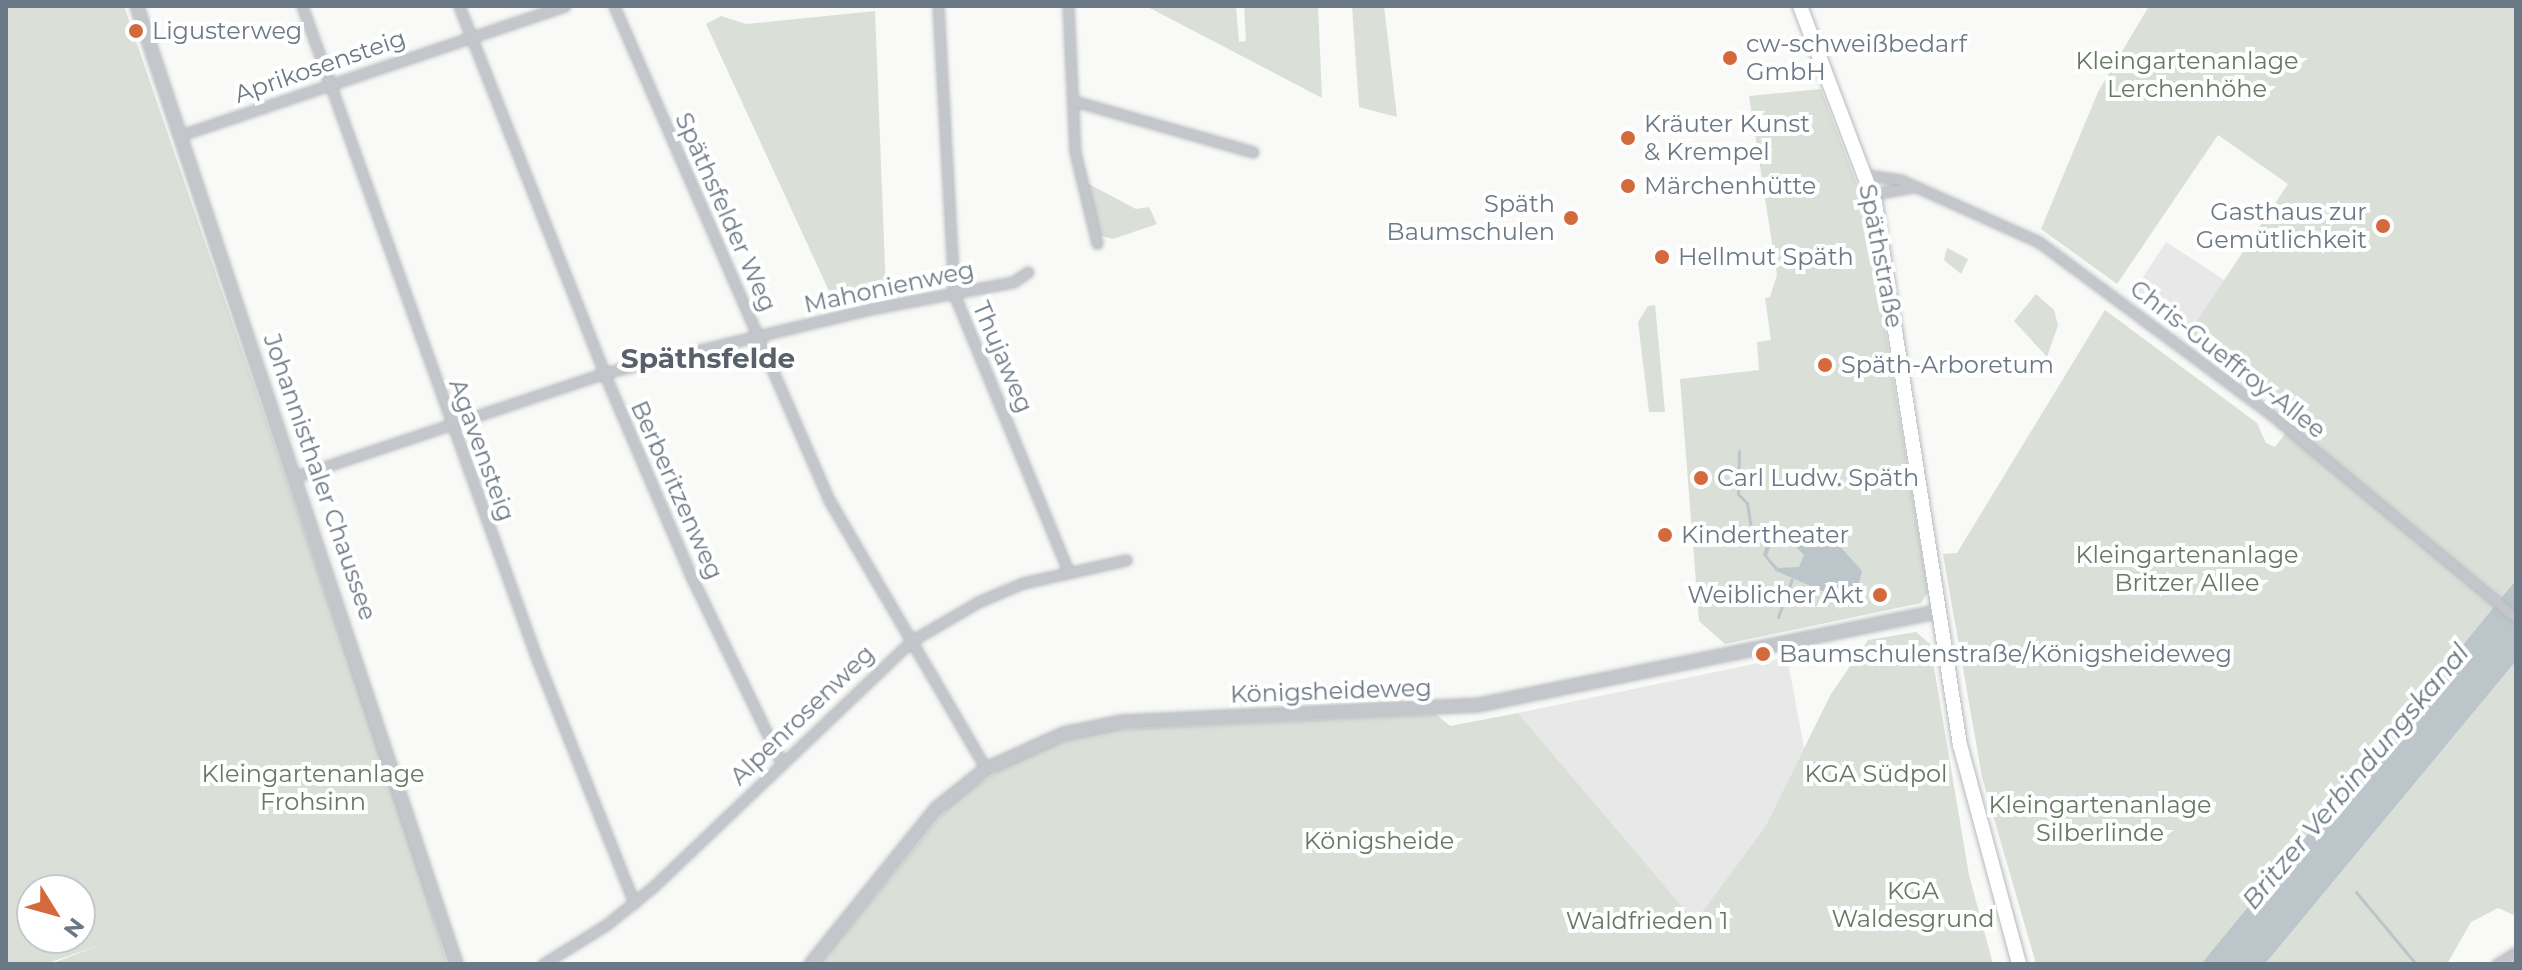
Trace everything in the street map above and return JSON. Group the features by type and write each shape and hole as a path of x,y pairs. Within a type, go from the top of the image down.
{"main road":[{"name":"Späthstraße","path":"1800,6 1873,194 1962,755 2019,964"}],"street":[{"name":"Johannisthaler Chaussee","path":"137,6 297,476 456,964"},
{"name":"Agavensteig","path":"302,6 451,425 634,903"},
{"name":"Berberitzenweg","path":"459,6 604,373 690,574 781,762"},
{"name":"Aprikosensteig","path":"181,135 471,35 565,6"},
{"name":"Späthsfelder Weg","path":"614,6 829,500 986,769"},
{"name":"Thujaweg","path":"938,6 954,294 1068,570"},
{"path":"1068,6 1081,192 1097,243"},
{"path":"1074,101 1253,152"},
{"name":"Chris-Gueffroy-Allee","path":"1866,175 1876,173 1913,187 2050,250 2268,412 2516,618"},
{"path":"1873,194 1913,187"},
{"name":"Mahonienweg","path":"297,476 604,373 758,335 1013,282 1028,272"},
{"name":"Alpenrosenweg","path":"543,964 634,903 911,641 978,602 1068,570 1126,560"},
{"name":"Königsheideweg","path":"811,964 927,818 986,769 1039,742 1102,724 1479,705 1940,611"},
{"path":"2497,964 2516,952"}],"shaded area":[{"path":"2166,242 2226,281 2191,334 2132,295"},
{"path":"1787,657 1804,748 1765,827 1695,923 1518,713"}],"green space":[{"name":"Kleingartenanlage Frohsinn","path":"6,6 124,6 410,840 447,964 50,964 76,954 96,954 96,947 100,945 96,946 96,874 16,874 16,954 74,954 45,964 6,964"},
{"path":"1146,6 1236,6 1239,42 1246,41 1244,6 1318,6 1322,98"},
{"path":"1352,6 1384,6 1397,117 1359,107"},
{"path":"2149,6 2516,6 2516,580 2201,964 2036,964 1982,777 1943,554 1957,553 2105,310 2257,423 2266,443 2275,447 2303,410 2263,394 2187,336 2288,184 2218,135 2117,284 2041,229 2098,92"},
{"path":"875,11 886,293 835,304 706,24 721,16 746,24"},
{"name":"Späth-Arboretum","path":"1821,89 1865,206 1928,592 1921,603 1725,644 1699,621 1680,379 1759,370 1757,342 1771,340 1765,298 1770,297 1777,275 1749,96"},
{"path":"1085,182 1136,209 1149,207 1157,224 1113,239 1098,235"},
{"path":"1947,248 1968,259 1961,274 1944,260"},
{"path":"2036,294 2054,310 2058,325 2047,357 2014,321"},
{"path":"1655,305 1665,412 1649,412 1638,322 1648,306"},
{"name":"Königsheide","path":"1916,632 1930,644 1969,875 1993,964 819,964 954,800 1028,752 1104,730 1436,714 1450,726 1518,713 1695,922 1765,827 1831,694 1868,640"},
{"path":"2516,661 2516,916 2498,908 2471,922 2447,964 2265,964"}],"water":[{"path":"1768,538 1836,542 1862,571 1856,596 1829,594 1776,571 1763,555","holes":["1795,546 1804,555 1799,567 1778,568 1767,556 1770,547"]},
{"name":"Britzer Verbindungskanal","path":"2516,580 2516,661 2265,964 2201,964"}],"waterway":[{"path":"1739,451 1738,494 1747,503 1751,529 1764,541"},
{"path":"1778,617 1792,579"},
{"path":"2356,892 2416,964"}],"place":[{"name":"Ligusterweg","path":"136,31"},
{"name":"cw-schweißbedarf GmbH","path":"1730,58"},
{"name":"Kräuter Kunst & Krempel","path":"1628,138"},
{"name":"Märchenhütte","path":"1628,186"},
{"name":"Späth Baumschulen","path":"1571,218"},
{"name":"Gasthaus zur Gemütlichkeit","path":"2383,226"},
{"name":"Hellmut Späth","path":"1662,257"},
{"name":"Späth-Arboretum","path":"1825,365"},
{"name":"Carl Ludw. Späth","path":"1701,478"},
{"name":"Kindertheater","path":"1665,535"},
{"name":"Weiblicher Akt","path":"1880,595"},
{"name":"Baumschulenstraße/Königsheideweg","path":"1763,654"}],"district":[{"name":"Späthsfelde","path":"708,358"}],"park label":[{"name":"Kleingartenanlage Lerchenhöhe","path":"2187,75"},
{"name":"Kleingartenanlage Britzer Allee","path":"2187,569"},
{"name":"KGA Südpol","path":"1876,774"},
{"name":"Kleingartenanlage Silberlinde","path":"2100,819"},
{"name":"KGA Waldesgrund","path":"1913,905"},
{"name":"Waldfrieden 1","path":"1647,921"}]}
